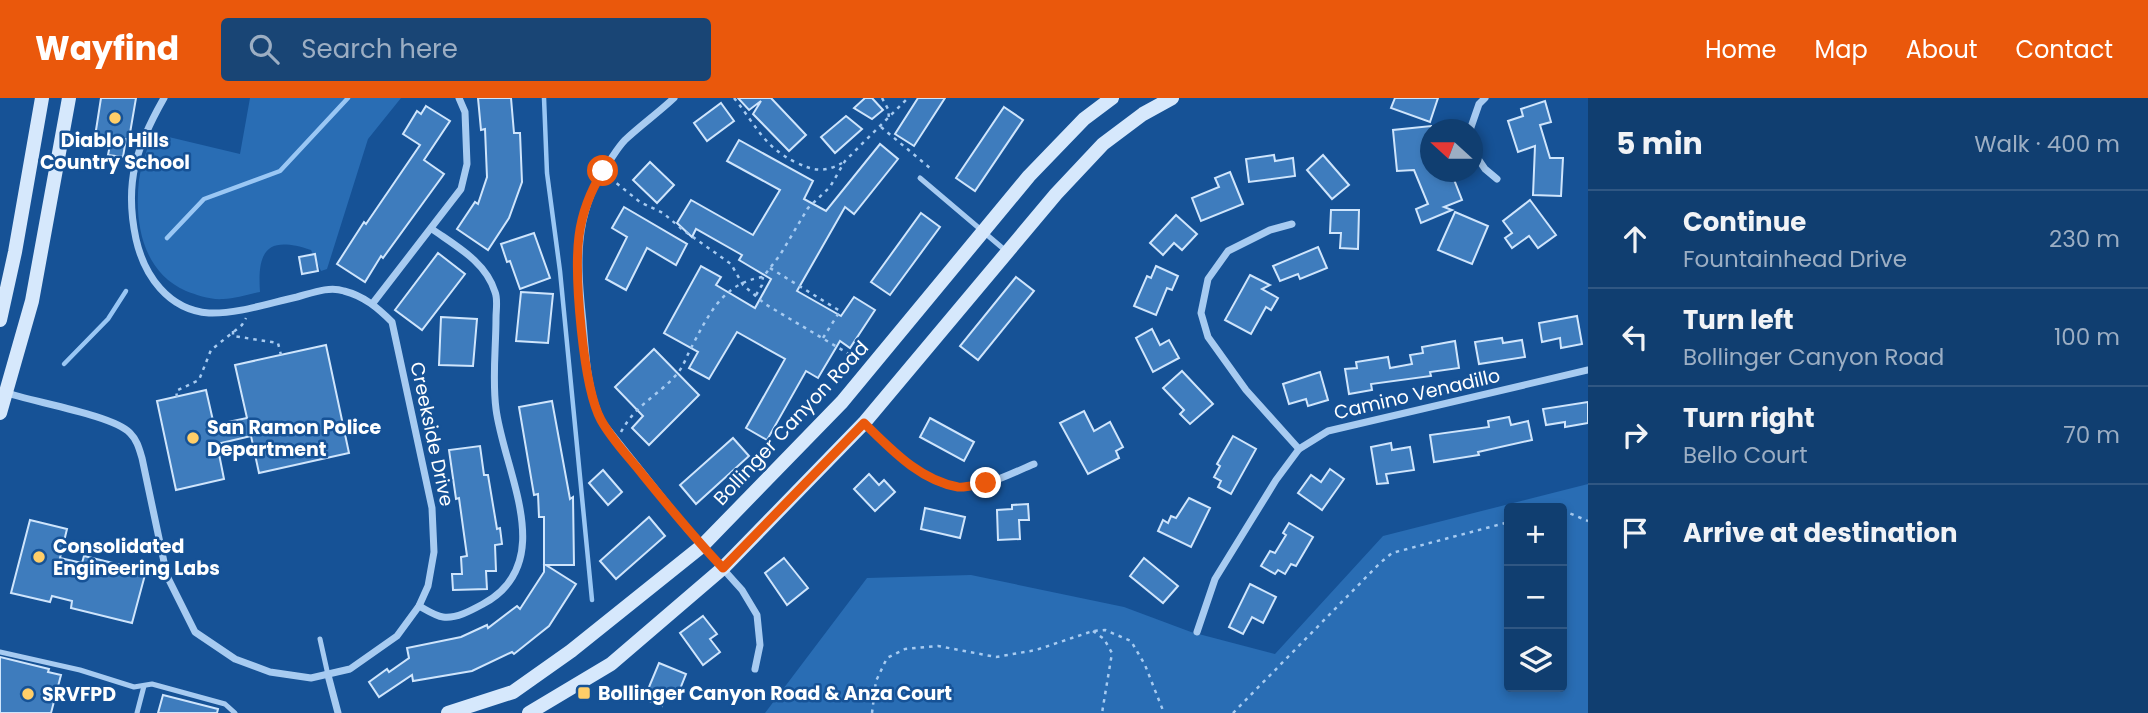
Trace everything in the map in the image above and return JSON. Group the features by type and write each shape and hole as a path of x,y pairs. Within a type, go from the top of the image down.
{"main road":[{"path":"0,320 43,98"},
{"path":"0,413 32,301 69,98"},
{"name":"Bollinger Canyon Road","path":"447,713 513,692 571,651 702,546 842,402 1029,176 1084,119 1112,98"},
{"path":"528,713 611,664 723,568 864,423 1006,251 1103,144 1143,114 1172,98"}],"street":[{"path":"162,102 146,130 132,173 130,213 148,276 166,295 197,311 209,313 249,308 324,289 343,290 373,303 461,189 467,164 465,112 459,98"},
{"path":"674,98 623,142 593,187 579,235 579,285 593,402 602,422 616,441 702,546 742,590 757,615 760,645 755,669"},
{"path":"1474,119 1479,104 1485,98"},
{"path":"1483,166 1497,179"},
{"path":"1292,223 1270,230 1228,251 1208,279 1202,313 1208,337 1246,390 1299,449"},
{"path":"419,606 443,617 469,612 494,599 511,581 523,553 522,517 496,412 496,294 488,276 475,259 432,229"},
{"name":"Creekside Drive","path":"4,392 108,421 130,432 142,457 167,576 195,632 235,659 270,672 311,678 328,675 350,669 397,636 419,606 428,586 434,552 432,508 392,322 373,303"},
{"name":"Camino Venadillo","path":"1197,632 1215,579 1276,480 1299,449 1328,431 1588,370"},
{"path":"864,423 902,460 935,479 960,487 986,483 1034,464"},
{"path":"328,675 338,713"}],"lane":[{"path":"154,98 162,102"},
{"path":"920,178 1006,251"},
{"path":"320,639 328,675"},
{"path":"0,652 80,670 134,687 152,684 225,704 235,713"},
{"path":"137,713 144,686"}],"path":[{"path":"734,98 767,143 781,155 819,172 845,161 908,98"},
{"path":"883,98 889,118"},
{"path":"881,127 930,168"},
{"path":"756,295 763,277 808,208 830,187 845,161"},
{"path":"603,171 640,202 663,213 731,264 741,281 765,304 871,367"},
{"path":"770,268 840,312 823,338"},
{"path":"616,441 631,414 679,371 723,297 741,281 763,277"},
{"path":"177,397 176,391 199,380 211,351 244,322 249,308"},
{"path":"233,331 233,336 278,343 281,355"},
{"path":"1567,513 1588,521"},
{"path":"1233,713 1392,553 1504,523"},
{"path":"872,713 876,681 887,658 905,649 938,646 996,656 1036,650 1093,631 1105,630 1130,641 1145,665 1164,713"},
{"path":"1093,631 1104,639 1112,653 1102,713"}],"shaded area":[{"path":"250,98 401,98 368,139 327,269 321,271 311,250 296,246 275,246 263,256 260,292 228,299 208,298 171,283 151,259 140,229 140,174 152,133 240,154"},
{"path":"1588,484 1588,713 765,713 867,578 971,575 1124,607 1191,632 1275,654 1383,536 1504,505 1504,692 1567,692 1567,503 1513,503"}],"building":[{"name":"Diablo Hills Country School","path":"101,98 136,98 123,157 108,155 110,145 94,143"},
{"path":"478,98 511,98 514,133 520,133 522,182 509,218 488,250 457,229 475,202 478,204 487,177 485,129 481,130"},
{"path":"738,98 771,98 806,135 789,151 753,114 761,101 749,110"},
{"path":"865,98 872,98 883,110 872,119 854,108"},
{"path":"918,98 945,98 914,146 895,134"},
{"path":"1395,98 1438,98 1431,119 1422,119 1391,108"},
{"path":"1545,101 1551,122 1540,125 1550,158 1563,158 1561,196 1533,195 1535,146 1518,152 1508,121 1523,116 1521,109"},
{"path":"721,103 734,121 707,141 694,123"},
{"path":"426,106 450,121 424,160 444,174 383,258 381,256 365,282 337,264 420,145 403,134 417,111 421,114"},
{"path":"1004,107 1023,120 975,191 956,178"},
{"path":"846,116 862,129 835,153 821,137"},
{"path":"1420,127 1420,182 1455,182 1462,200 1444,207 1452,210 1421,223 1416,209 1428,204 1414,170 1397,171 1393,130"},
{"path":"739,140 813,181 804,199 826,211 880,144 898,159 854,214 845,207 797,291 841,316 854,297 875,310 850,348 840,341 818,378 806,371 767,440 746,428 785,359 737,332 709,379 689,368 698,352 664,333 701,266 721,277 716,285 755,308 771,279 739,260 742,255 696,229 692,237 677,223 691,200 753,235 780,190 727,161"},
{"path":"1274,155 1275,161 1293,158 1295,176 1249,182 1246,159"},
{"path":"1323,155 1349,185 1332,199 1307,170"},
{"path":"650,162 674,185 657,203 633,180"},
{"path":"1230,172 1243,204 1201,221 1192,198 1219,187 1215,178"},
{"path":"1530,200 1556,235 1538,248 1529,236 1512,248 1505,238 1512,233 1503,221"},
{"path":"624,207 687,244 676,265 647,248 626,290 606,279 627,237 612,228"},
{"path":"1331,210 1359,210 1358,249 1340,248 1341,233 1330,233"},
{"path":"1455,212 1488,226 1472,264 1438,250"},
{"path":"921,213 940,227 890,295 871,282"},
{"path":"1176,215 1197,234 1182,250 1174,243 1163,255 1150,243"},
{"path":"534,233 550,278 520,289 501,244"},
{"path":"1318,247 1327,268 1300,279 1298,274 1280,281 1273,266"},
{"path":"438,253 465,274 422,330 395,310"},
{"path":"315,254 318,271 302,274 299,257"},
{"path":"1156,266 1178,276 1172,290 1167,288 1156,315 1134,306 1147,276 1151,278"},
{"path":"1250,275 1270,285 1262,289 1278,298 1271,310 1266,307 1251,334 1225,320"},
{"path":"1016,277 1034,291 978,360 960,346"},
{"path":"521,292 553,294 548,343 516,341"},
{"path":"1577,316 1582,344 1561,348 1560,338 1542,342 1539,323"},
{"path":"441,317 477,319 473,366 439,365"},
{"path":"1152,329 1160,345 1169,340 1179,358 1153,372 1136,338"},
{"path":"1502,338 1503,343 1522,340 1525,357 1479,364 1475,342"},
{"path":"1455,341 1459,368 1430,372 1431,376 1371,384 1372,390 1349,394 1345,369 1357,368 1356,362 1388,357 1390,368 1412,364 1410,355 1423,353 1422,347"},
{"path":"326,345 349,453 259,473 251,436 217,444 224,479 176,490 157,401 206,390 214,425 247,418 235,365"},
{"path":"654,349 699,395 649,445 632,428 643,416 615,387"},
{"path":"1182,371 1213,404 1190,424 1180,414 1184,410 1163,388"},
{"path":"1320,372 1328,400 1308,406 1306,399 1289,404 1283,384"},
{"path":"552,401 570,499 573,497 574,565 546,565 576,584 549,626 514,654 512,652 472,671 413,681 412,675 379,697 369,682 409,658 407,648 461,637 487,625 488,628 517,606 520,609 544,572 544,517 539,517 538,494 534,495 519,407"},
{"path":"1588,402 1588,423 1565,427 1565,422 1546,425 1543,409"},
{"path":"1084,411 1094,431 1110,422 1123,447 1116,451 1119,458 1088,474 1060,423"},
{"path":"1509,417 1511,425 1528,421 1532,440 1478,452 1479,455 1434,462 1430,435 1489,427 1488,421"},
{"path":"930,418 974,442 964,461 920,437"},
{"path":"1233,436 1256,449 1231,494 1218,487 1221,481 1214,477 1220,466 1217,464"},
{"path":"733,438 749,456 696,504 680,485"},
{"path":"1391,443 1392,450 1410,447 1414,470 1386,474 1388,483 1377,484 1371,447"},
{"path":"480,446 484,475 488,475 502,544 495,545 496,571 486,571 487,589 453,590 452,574 462,574 461,557 467,556 449,450"},
{"path":"1330,469 1344,479 1322,510 1298,493 1311,475 1321,482"},
{"path":"603,470 622,492 608,505 589,483"},
{"path":"869,474 879,485 884,480 895,492 875,511 854,489"},
{"path":"1189,498 1210,508 1191,547 1158,531 1163,520 1168,523 1171,516 1176,518"},
{"path":"1028,504 1029,520 1019,520 1020,539 998,540 997,510"},
{"path":"925,508 965,517 960,538 921,529"},
{"path":"649,517 665,536 616,579 600,561"},
{"path":"30,520 67,529 60,558 82,563 84,556 146,571 132,623 71,608 72,601 52,596 50,602 11,593"},
{"path":"1289,523 1313,537 1296,566 1291,564 1285,574 1278,570 1275,574 1261,566 1270,551 1275,553 1286,535 1283,533"},
{"path":"784,558 808,588 787,605 765,573"},
{"path":"1144,558 1178,586 1163,603 1130,576"},
{"path":"1250,584 1276,597 1263,623 1252,617 1243,634 1229,627"},
{"path":"703,616 717,634 710,639 720,652 703,665 680,633"},
{"name":"SRVFPD","path":"0,657 49,669 48,672 61,675 51,713 0,713"},
{"path":"659,663 686,674 678,694 669,690 662,706 644,699"},
{"path":"163,695 218,709 217,713 158,713"}],"waterway":[{"path":"167,238 204,199 280,171 348,98"},
{"path":"544,98 547,173 560,271 592,600"},
{"path":"64,364 108,319 126,291"}],"place":[{"name":"Diablo Hills Country School","path":"115,118"},
{"name":"San Ramon Police Department","path":"193,438"},
{"name":"Consolidated Engineering Labs","path":"39,557"},
{"name":"Bollinger Canyon Road & Anza Court","path":"584,693"},
{"name":"SRVFPD","path":"28,694"}],"route":[{"path":"603,171 593,187 579,235 579,285 593,402 602,422 616,441 723,568 864,423 902,460 935,479 960,487 986,483"}]}
